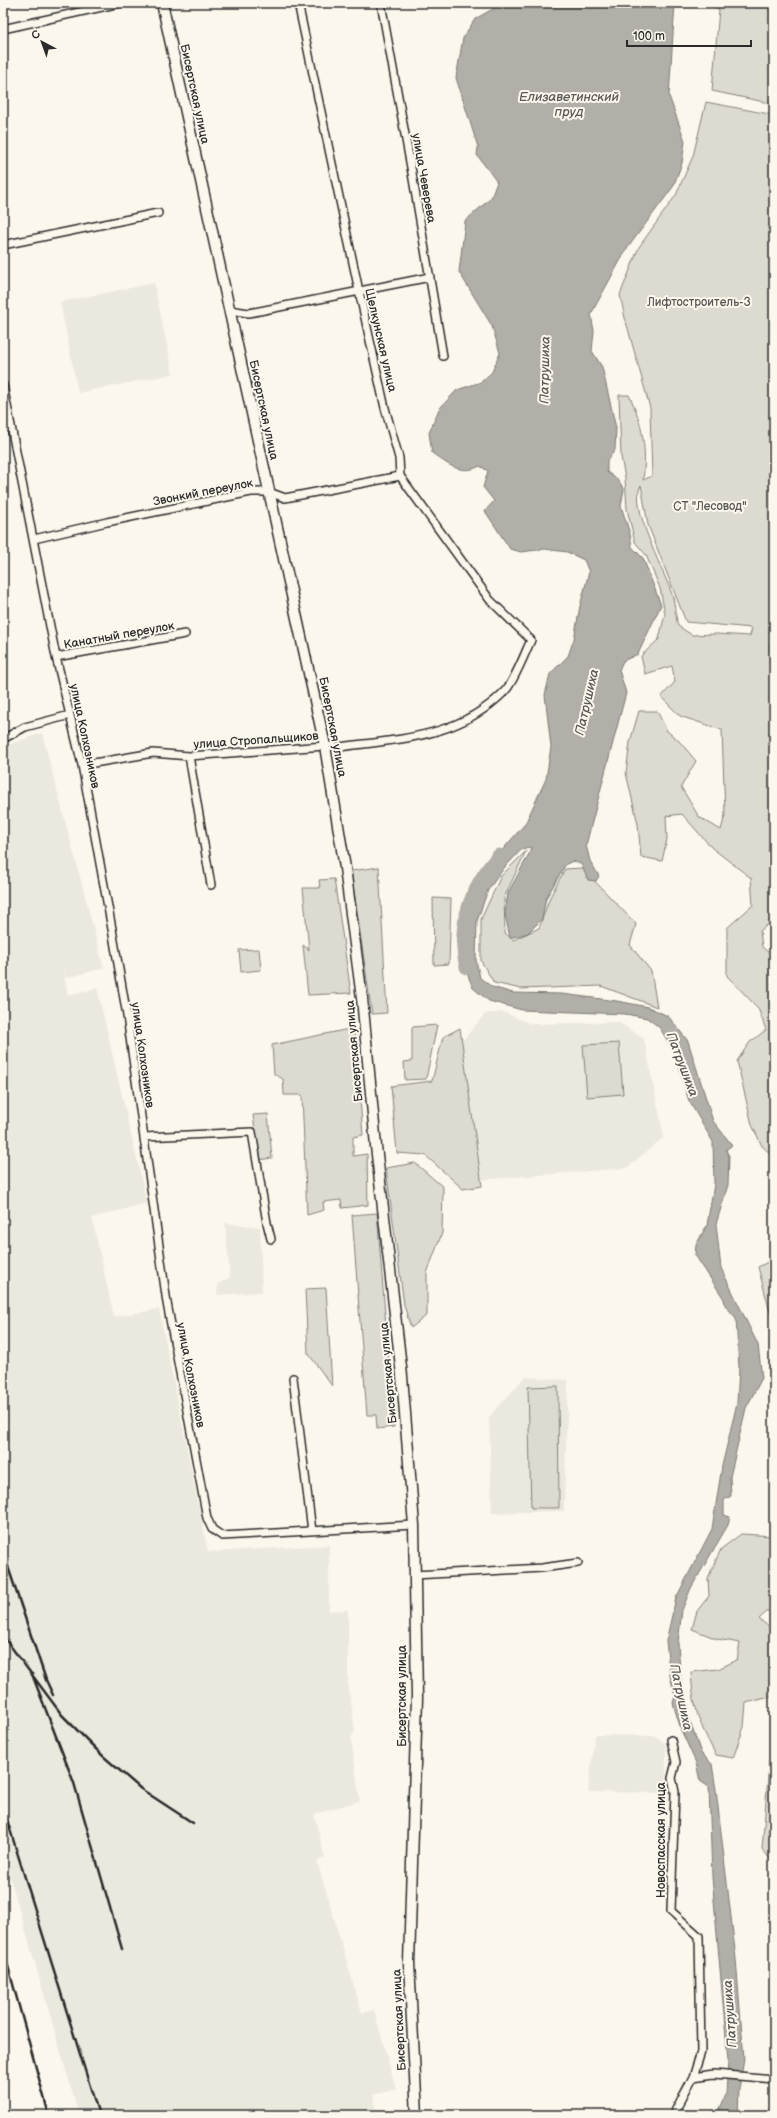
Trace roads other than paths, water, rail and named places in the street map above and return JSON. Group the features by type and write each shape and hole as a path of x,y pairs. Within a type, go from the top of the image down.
{"main road":[{"name":"Бисертская улица","path":"162,3 324,746 346,868 362,998 376,1146 402,1376 414,1525 417,1698 409,1963 417,2115"}],"street":[{"path":"3,29 120,3"},
{"name":"Щелкунская улица","path":"298,3 358,291 385,408 399,458 400,476"},
{"name":"улица Чеверева","path":"381,3 443,356"},
{"path":"3,245 158,213"},
{"path":"229,310 249,312 430,277"},
{"name":"улица Колхозников","path":"3,385 56,657 82,765 126,1008 167,1303 207,1518 212,1529 222,1536 414,1525"},
{"name":"Звонкий переулок","path":"34,539 251,492 269,492 285,498 400,476"},
{"name":"улица Стропальщиков","path":"82,765 153,753 189,756 324,746 339,747 434,733 474,717 506,690 531,640 490,600 400,476"},
{"name":"Канатный переулок","path":"56,657 185,634"},
{"path":"3,739 25,727 70,714"},
{"path":"189,756 211,885"},
{"path":"144,1137 252,1132 267,1223 272,1239"},
{"path":"293,1378 312,1530"},
{"path":"414,1575 542,1568 578,1563"},
{"name":"Новоспасская улица","path":"671,1740 676,1762 672,1778 675,1792 671,1911 699,1936 701,2052 693,2077 673,2115"},
{"path":"693,2077 714,2074 753,2076 774,2079"}],"water":[{"name":"Елизаветинский пруд","path":"507,3 675,3 669,96 685,141 682,163 673,187 626,250 591,314 594,331 592,351 602,367 616,428 615,450 607,461 607,472 618,480 624,489 621,506 630,534 632,547 643,558 661,605 638,654 623,661 619,670 626,693 586,845 590,861 599,876 596,881 588,880 581,864 573,861 566,864 546,898 542,919 528,933 510,938 505,914 508,893 529,854 531,847 522,849 504,868 488,890 477,921 476,960 480,978 492,987 513,993 562,994 617,1001 648,1007 668,1016 688,1041 713,1121 732,1145 726,1150 729,1156 728,1185 716,1224 721,1268 758,1345 762,1378 746,1408 730,1477 731,1496 724,1500 724,1515 730,1517 728,1525 691,1588 682,1610 678,1643 683,1711 690,1722 701,1753 712,1764 716,1790 736,1959 744,2059 739,2089 738,2115 717,2115 726,2095 728,2061 712,1877 709,1787 700,1781 696,1763 681,1730 673,1703 675,1696 670,1676 666,1641 676,1598 712,1529 722,1466 737,1403 739,1368 736,1318 725,1305 724,1299 695,1255 696,1245 707,1225 714,1184 713,1142 689,1101 674,1051 659,1027 647,1018 625,1014 522,1010 489,1001 473,988 465,968 464,929 467,911 477,888 504,848 525,824 546,779 551,747 545,695 550,674 568,656 574,639 580,606 589,572 584,560 567,552 545,549 521,552 510,549 485,511 494,501 483,487 488,471 480,466 467,470 449,465 432,453 429,433 439,409 457,390 481,382 492,372 500,353 492,326 459,272 465,221 491,198 497,182 477,155 478,147 456,78 463,38 475,19 498,6"}],"waterway":[{"name":"Патрушиха","path":"467,967 464,952 464,937 465,922 469,908 481,881 499,856"}],"railway":[{"path":"3,1552 46,1680 53,1695"},
{"path":"3,1636 62,1715 103,1756 141,1789 193,1823"},
{"path":"32,1674 74,1783 122,1949"},
{"path":"3,1807 99,2115"},
{"path":"3,1948 49,2115"}],"park label":[{"name":"Лифтостроитель-3","path":"699,302"},
{"name":"СТ \"Лесовод\"","path":"710,506"}]}
